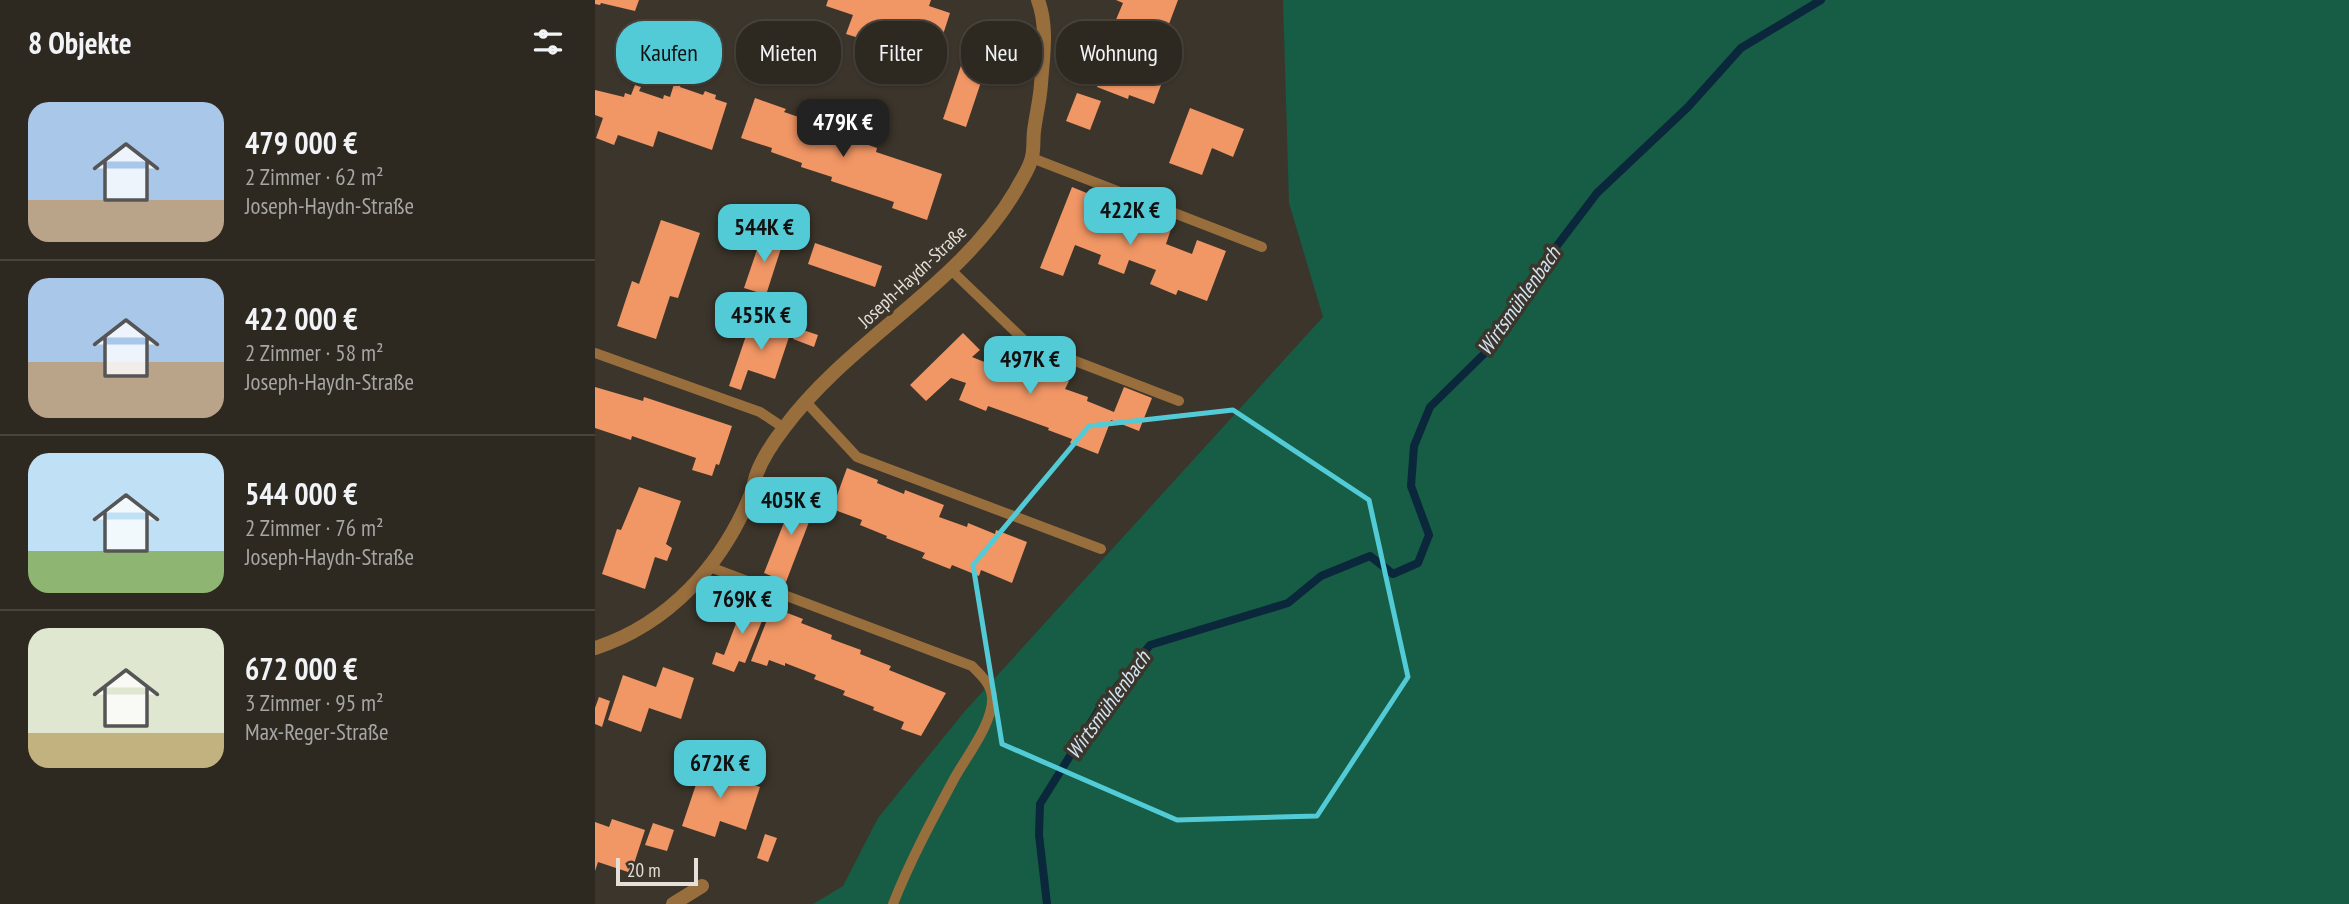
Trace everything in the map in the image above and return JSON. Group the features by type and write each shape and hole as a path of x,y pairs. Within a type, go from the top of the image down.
{"street":[{"name":"Joseph-Haydn-Straße","path":"595,648 621,640 654,621 682,598 710,567 727,541 751,494 763,461 784,428 844,364 950,269 994,223 1032,158 1034,128 1040,107 1044,33 1038,0"},
{"path":"673,904 702,886"}],"lane":[{"path":"1032,158 1262,247"},
{"path":"950,269 1026,342 1179,401"},
{"path":"595,353 760,412 784,428"},
{"path":"806,402 857,457 1101,549"},
{"path":"710,567 972,666 990,688 992,698 989,717 954,779 893,904"}],"highlighted area":[{"path":"1233,410 1369,500 1408,677 1317,816 1177,820 1002,744 973,565 1089,426"}],"green space":[{"path":"1283,0 2349,0 2349,904 813,904 843,886 878,818 965,711 1323,317 1289,203"}],"building":[{"path":"595,0 639,0 635,11 595,4"},
{"path":"828,0 931,0 929,6 950,13 947,22 855,21 855,37 846,34 853,15 826,6"},
{"path":"1116,0 1178,0 1170,21 1115,21 1123,3"},
{"path":"961,66 961,84 980,84 966,127 943,119"},
{"path":"674,84 681,84 680,87 703,95 705,91 716,95 715,99 727,103 712,150 658,131 653,147 618,135 614,145 596,138 603,118 595,115 595,90 624,97 625,93 631,95 635,85 641,87 639,91 663,99 664,95 670,97"},
{"path":"1098,84 1161,84 1154,104 1129,95 1128,99 1097,87"},
{"path":"1077,93 1101,101 1090,130 1066,121"},
{"path":"755,98 816,123 815,126 877,148 876,152 942,174 927,220 892,208 894,202 831,181 832,177 801,167 802,163 771,152 772,148 741,138"},
{"path":"1190,108 1244,129 1233,157 1212,148 1202,175 1169,163"},
{"path":"1072,187 1119,210 1116,218 1142,228 1145,220 1171,229 1166,244 1192,254 1197,240 1226,251 1207,301 1178,290 1176,295 1150,284 1156,270 1129,260 1124,274 1098,264 1101,255 1075,245 1063,276 1040,268"},
{"path":"661,220 700,233 678,298 670,296 656,339 617,326 632,281 639,284"},
{"path":"763,232 784,239 766,295 744,288"},
{"path":"815,243 882,266 875,287 808,264"},
{"path":"752,318 791,331 775,379 748,370 741,390 729,386"},
{"path":"797,328 818,335 814,347 793,339"},
{"path":"963,333 980,350 972,357 1002,369 1004,365 1034,377 1037,369 1069,381 1065,389 1088,397 1087,401 1114,412 1124,387 1152,398 1139,431 1111,420 1098,454 1070,443 1072,439 1048,430 1049,428 988,406 986,411 959,400 966,383 951,378 926,401 910,385"},
{"path":"595,387 643,401 644,397 732,426 719,465 716,464 712,476 692,470 696,458 632,436 631,440 595,428"},
{"path":"847,468 904,494 905,490 944,505 939,517 967,527 968,523 995,534 996,530 1027,542 1012,583 981,570 979,576 952,565 950,569 922,558 925,553 886,538 887,536 860,525 862,520 832,509"},
{"path":"639,487 681,501 666,544 672,548 667,561 655,557 645,589 602,574 617,529 621,530"},
{"path":"796,492 817,501 786,582 764,573"},
{"path":"746,597 768,606 745,663 739,661 734,672 712,664 716,652 724,655"},
{"path":"772,607 803,619 801,623 832,635 831,639 861,650 860,654 891,666 889,670 946,693 921,736 901,729 904,722 843,695 845,691 814,679 816,675 785,663 785,666 769,660 767,666 751,661"},
{"path":"663,667 694,678 681,719 649,708 641,732 608,720 623,675 656,687"},
{"path":"599,697 610,701 602,727 595,724 595,708"},
{"path":"705,758 738,769 735,779 760,787 746,830 720,821 715,837 682,826"},
{"path":"612,819 645,830 631,873 598,862 595,871 595,822 609,827"},
{"path":"653,823 674,830 667,851 645,845"},
{"path":"765,834 777,838 768,862 757,858"}],"waterway":[{"name":"Wirtsmühlenbach","path":"1047,904 1039,835 1040,804 1098,711 1150,645 1288,603 1321,576 1370,556 1393,574 1418,563 1429,535 1411,486 1414,446 1430,407 1489,349 1518,297 1597,193 1688,107 1741,48 1821,0"}]}
